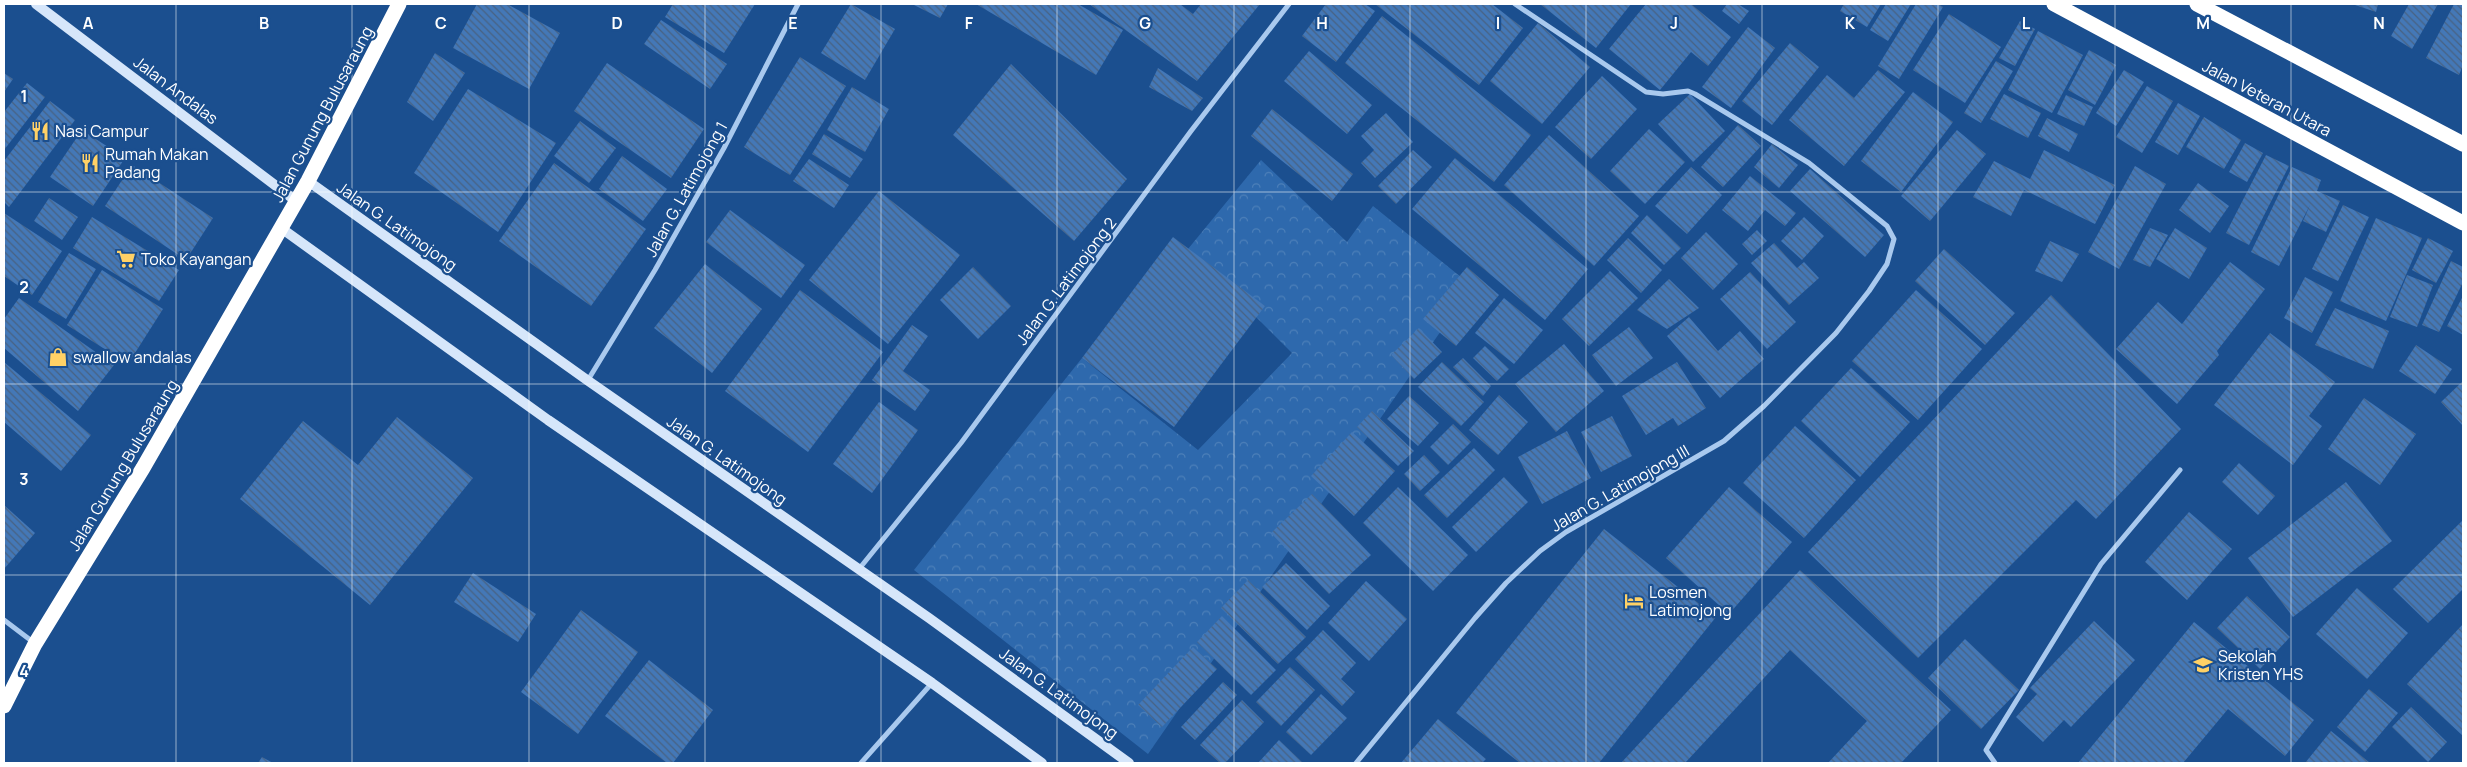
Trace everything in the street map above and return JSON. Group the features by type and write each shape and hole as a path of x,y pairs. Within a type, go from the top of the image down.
{"highway":[{"name":"Jalan Gunung Bulusaraung","path":"4,706 35,644 143,468 308,181 399,4"},
{"name":"Jalan Veteran Utara","path":"2054,4 2463,223"},
{"path":"2198,4 2463,144"}],"main road":[{"name":"Jalan Andalas","path":"36,4 296,201"},
{"name":"Jalan G. Latimojong","path":"308,181 587,380 997,666 1129,763"},
{"path":"281,228 548,420 932,683 1042,763"}],"street":[{"name":"Jalan G. Latimojong 1","path":"587,380 655,270 724,148 798,4"},
{"name":"Jalan G. Latimojong 2","path":"858,570 961,443 1191,131 1289,4"},
{"name":"Jalan G. Latimojong III","path":"1356,763 1475,618 1506,583 1540,551 1566,532 1724,441 1764,406 1836,333 1869,291 1886,264 1894,239 1887,226 1810,162 1688,91 1663,94 1646,92 1515,4"},
{"path":"1994,763 1986,750 2101,564 2180,470"},
{"path":"4,620 35,644"},
{"path":"861,763 932,683"}],"green space":[{"path":"1261,160 1347,242 1373,206 1472,286 1148,754 914,570 1082,358 1198,450 1292,353 1188,249"}],"building":[{"path":"477,4 507,4 560,33 529,89 453,48"},
{"path":"673,4 755,4 724,53 665,17"},
{"path":"851,4 895,29 865,80 821,53"},
{"path":"912,4 948,4 940,18"},
{"path":"976,4 1078,4 1123,30 1096,75"},
{"path":"1089,4 1180,4 1193,14 1201,4 1260,4 1197,81"},
{"path":"1326,4 1365,4 1375,11 1336,62 1302,36"},
{"path":"1375,4 1492,4 1523,28 1479,85"},
{"path":"1540,4 1631,4 1596,48"},
{"path":"1646,4 1691,4 1731,37 1708,66 1691,52 1660,90 1609,49"},
{"path":"1727,4 1738,4 1749,11 1739,24 1722,11"},
{"path":"1844,4 1881,4 1867,27 1840,11"},
{"path":"1886,4 1911,4 1888,41 1870,30"},
{"path":"1916,4 1938,4 1943,7 1899,79 1878,66"},
{"path":"2352,4 2378,4 2376,12"},
{"path":"2409,4 2438,4 2412,49 2391,36"},
{"path":"2454,4 2463,4 2463,65 2459,75 2426,58"},
{"path":"1949,14 2001,47 1965,103 1913,70"},
{"path":"1382,16 1531,135 1494,182 1345,63"},
{"path":"661,20 727,64 710,89 644,44"},
{"path":"2020,21 2035,29 2015,66 1999,58"},
{"path":"1538,23 1590,67 1542,124 1490,81"},
{"path":"1748,27 1775,48 1731,108 1702,87"},
{"path":"2038,31 2083,55 2052,113 2008,90"},
{"path":"1790,43 1819,67 1772,125 1742,101"},
{"path":"2089,50 2116,65 2095,105 2068,90"},
{"path":"1309,51 1372,105 1347,134 1284,81"},
{"path":"435,53 465,73 433,121 407,102"},
{"path":"800,57 846,86 790,175 744,147"},
{"path":"1996,61 2013,71 1981,123 1964,113"},
{"path":"607,63 704,129 671,178 574,111"},
{"path":"1011,64 1127,179 1074,241 953,135"},
{"path":"1158,68 1203,98 1192,111 1149,87"},
{"path":"1878,70 1905,92 1844,166 1789,120 1827,75 1854,98"},
{"path":"2124,70 2144,82 2116,126 2096,113"},
{"path":"4,73 13,79 4,92"},
{"path":"1602,76 1637,109 1591,159 1555,127"},
{"path":"27,83 45,97 4,150 4,112"},
{"path":"2147,86 2173,101 2142,153 2116,137"},
{"path":"852,87 889,109 865,152 827,130"},
{"path":"468,89 556,143 498,232 414,173"},
{"path":"1913,92 1953,122 1901,192 1861,161"},
{"path":"1690,94 1725,131 1693,162 1658,124"},
{"path":"2004,94 2041,113 2028,138 1990,119"},
{"path":"2066,95 2093,107 2084,126 2057,114"},
{"path":"50,101 75,120 9,207 4,202 4,161"},
{"path":"2178,103 2200,116 2178,155 2155,142"},
{"path":"1272,109 1353,174 1332,201 1251,136"},
{"path":"1386,113 1413,142 1375,178 1361,163 1374,150 1361,136"},
{"path":"2204,117 2241,140 2224,169 2186,147"},
{"path":"2047,118 2078,134 2069,152 2038,136"},
{"path":"580,121 616,148 589,183 554,156"},
{"path":"1738,125 1761,146 1723,187 1701,167"},
{"path":"1649,129 1685,162 1645,204 1610,171"},
{"path":"82,130 125,158 93,206 50,177"},
{"path":"1957,130 1986,154 1930,221 1901,196"},
{"path":"824,134 863,159 850,178 812,154"},
{"path":"1549,135 1639,216 1594,266 1504,185"},
{"path":"2245,143 2263,153 2247,182 2229,172"},
{"path":"1772,144 1798,165 1779,188 1754,167"},
{"path":"1413,150 1432,167 1396,204 1378,186"},
{"path":"2044,150 2115,185 2095,224 2024,190 2011,216 1973,197 1994,161 2030,179"},
{"path":"2266,155 2289,166 2249,245 2226,233"},
{"path":"622,156 667,189 643,221 599,189"},
{"path":"1455,158 1588,269 1545,320 1412,209"},
{"path":"809,159 849,185 834,208 793,181"},
{"path":"554,163 646,229 591,306 499,241"},
{"path":"132,165 213,218 186,260 105,206"},
{"path":"2135,166 2166,184 2119,269 2088,252"},
{"path":"1691,167 1722,195 1687,234 1655,206"},
{"path":"2292,167 2321,180 2317,191 2340,201 2326,232 2303,221 2310,205 2279,266 2251,252"},
{"path":"1810,169 1884,235 1865,257 1790,191"},
{"path":"1750,176 1796,213 1785,226 1765,210 1748,231 1722,210"},
{"path":"2198,183 2229,206 2210,233 2179,210"},
{"path":"879,191 960,255 888,344 809,280"},
{"path":"49,198 78,217 62,240 34,221"},
{"path":"2343,205 2369,217 2338,281 2312,269"},
{"path":"730,210 805,265 781,298 706,242"},
{"path":"4,213 62,251 32,295 4,276"},
{"path":"1647,215 1681,248 1664,265 1631,233"},
{"name":"Toko Kayangan","path":"92,217 179,270 159,301 73,248"},
{"path":"1804,217 1824,236 1802,260 1781,241"},
{"path":"2376,218 2422,238 2386,321 2340,301"},
{"path":"2150,228 2168,235 2150,267 2133,260"},
{"path":"2175,228 2207,248 2189,279 2156,259"},
{"path":"1757,230 1767,241 1752,255 1742,244"},
{"path":"1706,232 1738,264 1713,290 1681,258"},
{"path":"1173,237 1265,306 1174,427 1082,358"},
{"path":"1628,238 1662,270 1641,293 1607,260"},
{"path":"2428,238 2453,251 2436,283 2412,270"},
{"path":"2050,241 2079,254 2062,282 2035,271"},
{"path":"1774,243 1797,268 1804,262 1819,278 1789,305 1751,263"},
{"path":"1944,249 2015,313 1985,345 1915,281"},
{"path":"69,253 96,269 66,319 38,302"},
{"path":"2451,261 2463,267 2463,282 2439,332 2422,325"},
{"path":"2230,262 2265,289 2217,351 2219,355 2177,404 2116,349 2158,302 2182,324"},
{"path":"705,264 762,309 712,373 654,328"},
{"path":"973,267 1011,306 978,339 940,300"},
{"path":"1467,267 1499,295 1456,346 1423,319"},
{"path":"102,270 163,309 128,364 67,325"},
{"path":"1610,271 1638,298 1589,346 1562,319"},
{"path":"1750,272 1796,322 1767,349 1720,299"},
{"path":"2407,275 2433,285 2417,327 2390,317"},
{"path":"2305,277 2333,292 2312,333 2284,318"},
{"path":"1669,279 1699,308 1667,329 1637,310"},
{"path":"800,290 883,352 808,452 725,391"},
{"path":"1916,290 1982,349 1918,420 1852,361"},
{"path":"2051,295 2181,429 2096,519 2076,500 1918,658 1808,552"},
{"path":"2463,296 2463,335 2447,326"},
{"name":"swallow andalas","path":"19,298 114,365 78,411 4,348 4,319"},
{"path":"1504,298 1543,330 1514,364 1475,333"},
{"path":"2335,308 2389,331 2373,369 2315,345"},
{"path":"1689,317 1718,351 1740,331 1764,359 1720,398 1667,336"},
{"path":"912,325 928,336 903,371 930,390 915,411 872,380"},
{"path":"1629,327 1653,358 1616,386 1592,355"},
{"path":"1419,328 1442,352 1414,379 1391,355"},
{"path":"2270,333 2335,382 2309,416 2322,426 2293,465 2214,405"},
{"path":"1564,344 1604,391 1556,432 1515,384"},
{"path":"2416,345 2452,369 2435,394 2399,371"},
{"path":"1485,346 1509,369 1497,381 1473,358"},
{"path":"1463,358 1491,386 1483,396 1453,367"},
{"path":"4,362 91,435 61,471 4,422"},
{"path":"1442,362 1484,402 1461,426 1418,387"},
{"path":"1677,362 1706,408 1678,426 1673,418 1646,435 1622,396"},
{"path":"1851,368 1910,422 1860,477 1801,421"},
{"path":"2463,381 2463,426 2441,402"},
{"path":"1499,395 1528,422 1498,455 1469,430"},
{"path":"1409,396 1439,423 1418,446 1387,419"},
{"path":"2364,398 2416,434 2380,485 2328,449"},
{"path":"879,402 918,430 872,493 833,464"},
{"path":"1372,411 1414,451 1398,466 1357,427"},
{"path":"1612,416 1632,456 1601,472 1581,432"},
{"path":"397,417 473,478 370,605 240,499 303,421 358,465"},
{"path":"1453,424 1471,442 1448,465 1430,447"},
{"path":"1795,426 1856,480 1804,538 1743,483"},
{"path":"1567,431 1591,478 1542,504 1518,457"},
{"path":"1352,432 1395,471 1354,516 1311,476"},
{"path":"1474,448 1495,470 1447,518 1424,495"},
{"path":"1424,455 1440,472 1420,491 1404,474"},
{"path":"2239,463 2275,496 2258,515 2222,482"},
{"path":"1504,477 1528,502 1476,552 1452,527"},
{"path":"2346,482 2392,541 2293,617 2248,558"},
{"path":"1398,487 1468,555 1433,591 1363,523"},
{"path":"1729,487 1792,542 1729,614 1666,558"},
{"path":"1312,494 1371,555 1329,594 1271,533"},
{"path":"4,505 35,533 4,569"},
{"path":"2189,512 2232,549 2187,600 2145,562"},
{"path":"2463,520 2463,589 2428,623 2393,589"},
{"path":"1604,529 1716,617 1599,763 1520,763 1456,713"},
{"path":"1286,563 1330,606 1307,630 1262,587"},
{"path":"1800,570 1951,710 1901,763 1828,763 1867,721 1790,650 1685,763 1621,763"},
{"path":"473,573 536,614 518,642 454,602"},
{"path":"1248,580 1306,637 1278,664 1221,608"},
{"path":"1366,581 1407,619 1369,661 1328,623"},
{"path":"2357,588 2408,633 2367,679 2316,634"},
{"path":"2247,596 2290,637 2260,669 2217,628"},
{"path":"581,610 638,652 578,734 521,692"},
{"path":"1222,616 1276,670 1251,695 1197,642"},
{"path":"2094,621 2135,660 2071,727 2064,720 2043,742 2016,717 2037,694 2030,688"},
{"name":"Sekolah Kristen YHS","path":"2194,622 2314,720 2285,756 2228,709 2183,763 2078,763"},
{"path":"2463,624 2463,736 2407,684"},
{"path":"1323,630 1356,663 1341,679 1355,692 1342,706 1295,659"},
{"path":"1965,639 2019,690 1981,729 1928,678"},
{"path":"1193,647 1217,669 1162,727 1138,705"},
{"path":"649,660 713,710 673,763 667,763 605,716"},
{"path":"1290,667 1315,690 1281,726 1256,702"},
{"path":"1223,682 1237,695 1195,740 1181,727"},
{"path":"2369,689 2398,713 2365,752 2337,727"},
{"path":"1321,694 1347,718 1311,755 1286,732"},
{"path":"1242,700 1264,722 1225,763 1220,763 1200,745"},
{"path":"2411,707 2447,742 2428,762 2392,727"},
{"path":"1438,719 1486,759 1482,763 1401,763"},
{"path":"2331,731 2370,763 2305,763"},
{"path":"1279,740 1302,762 1301,763 1258,763"},
{"path":"262,757 273,763 258,763"}],"place":[{"name":"Nasi Campur","path":"40,131"},
{"name":"Rumah Makan Padang","path":"90,163"},
{"name":"Toko Kayangan","path":"126,259"},
{"name":"swallow andalas","path":"58,357"},
{"name":"Losmen Latimojong","path":"1634,601"},
{"name":"Sekolah Kristen YHS","path":"2203,665"}]}
